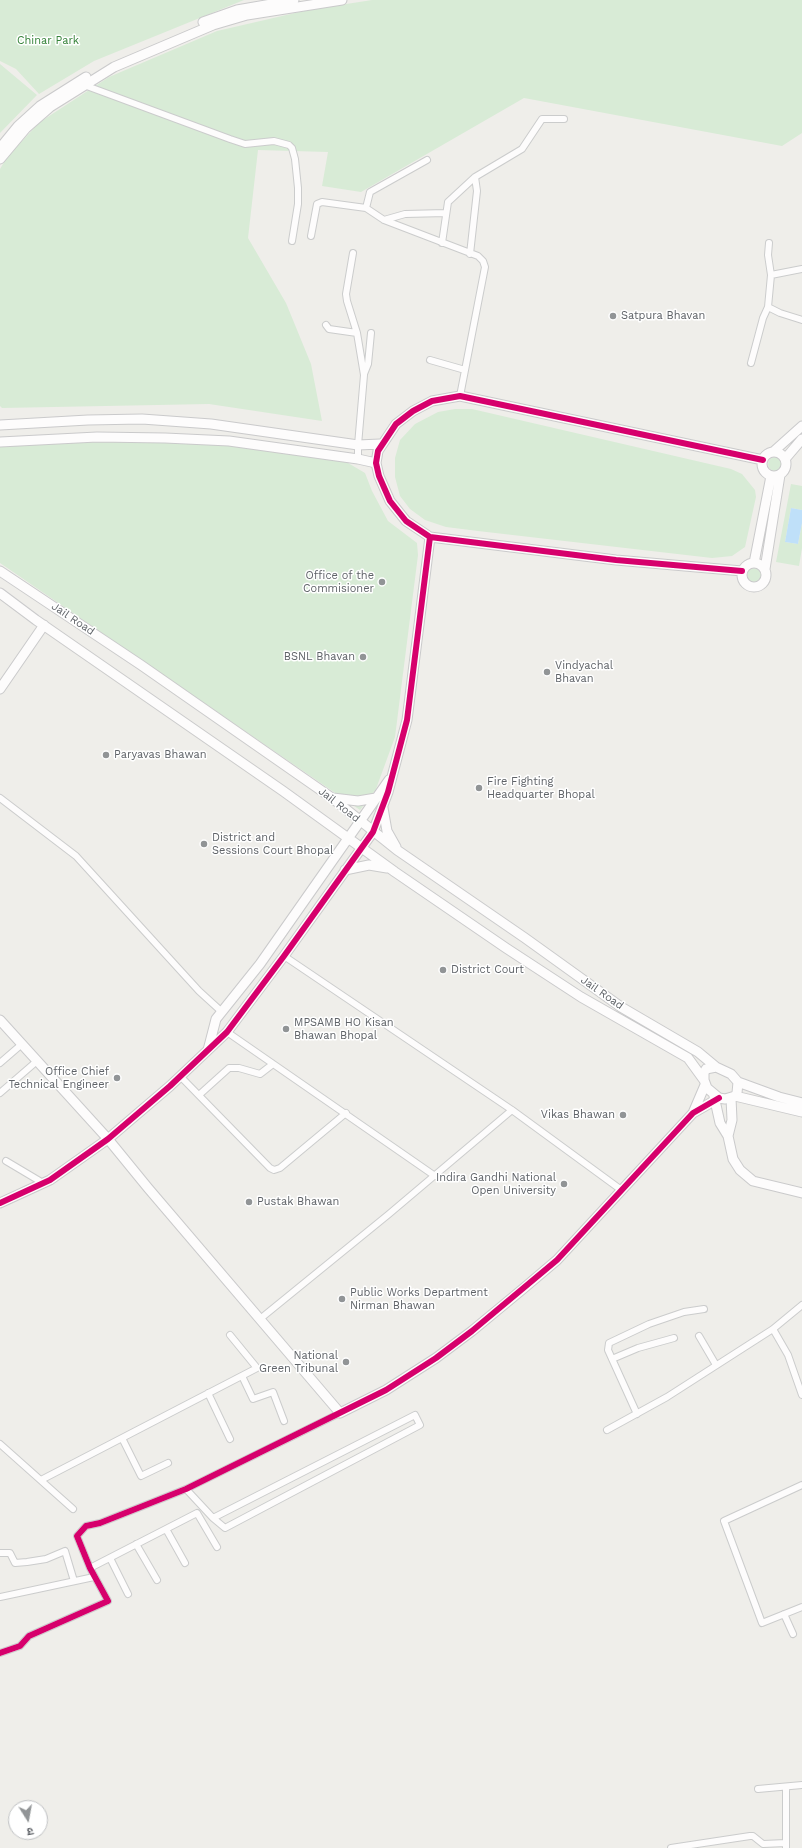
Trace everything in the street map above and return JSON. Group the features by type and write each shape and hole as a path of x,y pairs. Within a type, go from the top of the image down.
{"street":[{"path":"0,148 18,126 40,106 76,82 117,59 224,14 251,7 294,0"},
{"path":"0,159 26,128 50,107 114,67 214,24 262,11 342,0"},
{"path":"84,85 237,142 251,144 274,141 289,144 292,148 295,159 298,188 298,204 292,241"},
{"path":"442,243 448,202 476,177 522,149 542,119 564,119"},
{"path":"366,208 370,192 427,160"},
{"path":"470,254 477,191 476,177"},
{"path":"311,236 317,204 319,202 366,208 384,220 478,256 484,261 485,267 460,396"},
{"path":"384,220 404,214 446,212"},
{"path":"751,363 763,318 768,306 771,275 768,255 769,243"},
{"path":"353,253 346,294 357,333 364,376"},
{"path":"771,275 802,269"},
{"path":"768,306 780,313 802,320"},
{"path":"326,325 329,329 357,333"},
{"path":"358,459 364,376 368,364 371,332"},
{"path":"430,360 465,370"},
{"path":"742,571 616,560 430,537 406,521 390,501 379,476 376,463 378,450 380,444 396,424 413,410 432,401 460,396 763,460"},
{"path":"0,425 88,420 142,419 223,425 358,445 380,444"},
{"path":"775,476 764,470 763,460 765,456 773,452 802,426"},
{"path":"0,442 97,437 229,441 358,459 376,463"},
{"path":"785,458 802,439"},
{"path":"754,563 775,476 786,468 785,458 778,452 773,452"},
{"path":"765,570 760,565 754,563 747,565 742,571 741,576 745,584 756,587 760,586 766,579 765,570 775,476"},
{"path":"0,1203 43,1183 108,1139 180,1076 227,1032 284,956 373,832 393,774 407,720 430,537"},
{"name":"Jail Road","path":"0,571 141,665 332,798 359,822 397,850 526,938 621,1007 698,1052 716,1067"},
{"name":"Jail Road","path":"0,593 270,782 390,869 547,975 612,1015 688,1058 705,1082"},
{"path":"0,689 44,625"},
{"path":"208,1050 214,1025 222,1012 260,964 393,774"},
{"path":"0,798 76,856 199,991 222,1012"},
{"path":"332,798 358,801 376,798"},
{"path":"382,807 387,831 397,850"},
{"path":"346,870 369,865 390,869"},
{"path":"284,956 512,1110 620,1190"},
{"path":"0,1020 108,1139 340,1413"},
{"path":"227,1032 435,1176"},
{"path":"0,1063 22,1044"},
{"path":"0,1093 37,1061"},
{"path":"199,1095 229,1068 239,1068 260,1074 273,1064"},
{"path":"693,1112 705,1082 704,1073 706,1070 716,1067 731,1074 738,1082 779,1097 802,1103"},
{"path":"180,1076 270,1168 274,1170 280,1168 346,1113"},
{"path":"705,1082 716,1098 720,1123 728,1136 733,1159 740,1170 753,1181 802,1193"},
{"path":"728,1136 732,1120 733,1097 737,1092 738,1082"},
{"path":"0,1653 20,1646 28,1636 108,1602 94,1577 77,1536 86,1526 100,1523 186,1489 386,1390 436,1358 472,1331 557,1260 693,1112 716,1098 733,1097 802,1112"},
{"path":"260,1319 435,1176 512,1110"},
{"path":"6,1161 43,1183"},
{"path":"607,1430 668,1397 773,1329 802,1305"},
{"path":"637,1414 607,1346 611,1342 649,1324 704,1309"},
{"path":"773,1329 788,1356 801,1386 802,1395"},
{"path":"41,1480 257,1368 230,1335"},
{"path":"699,1336 716,1365"},
{"path":"612,1359 638,1348 674,1338"},
{"path":"242,1376 253,1399 273,1392 284,1420"},
{"path":"208,1393 230,1439"},
{"path":"186,1489 213,1518 225,1528 420,1425 415,1415 213,1518"},
{"path":"122,1438 141,1476 168,1464"},
{"path":"0,1444 73,1509"},
{"path":"802,1485 724,1521 762,1623 802,1607"},
{"path":"90,1568 197,1513 217,1547"},
{"path":"166,1529 185,1563"},
{"path":"136,1544 157,1580"},
{"path":"0,1553 10,1553 15,1563 46,1559 65,1551 74,1581"},
{"path":"110,1558 128,1594"},
{"path":"0,1597 94,1577"},
{"path":"784,1614 793,1634"},
{"path":"758,1789 802,1785"},
{"path":"671,1848 750,1836 753,1836 763,1844 786,1845 786,1787"}],"green space":[{"name":"Chinar Park","path":"0,0 244,0 94,61 39,94 16,69 0,61"},
{"path":"372,0 802,0 802,133 782,146 524,98 361,192 322,186 328,152 258,150 248,238 286,303 311,364 322,421 209,404 2,408 0,406 0,169 7,157 40,122 109,77 217,31 308,10"},
{"path":"0,64 37,95 0,133"},
{"path":"455,409 472,409 731,469 742,474 755,490 756,497 745,547 732,556 712,558 446,527 425,520 410,509 400,496 395,477 395,458 400,440 415,424 438,412"},
{"path":"18,441 211,441 343,460 365,473 372,491 388,521 417,543 418,555 395,737 376,789 360,810 0,563 0,443"},
{"path":"775,457 780,459 782,464 780,469 775,471 770,469 768,464 770,459"},
{"path":"791,484 802,486 802,510 791,508 785,542 798,544 802,523 802,548 799,566 776,562"},
{"path":"754,568 759,570 761,575 759,580 754,582 749,580 747,575 749,570"}],"water":[{"path":"791,508 802,510 802,523 798,544 785,542"}],"cycle path":[{"path":"742,571 616,560 430,537 406,521 390,501 379,476 376,463 378,451 396,424 413,411 432,401 460,396 763,460"},
{"path":"0,1203 50,1180 108,1139 170,1086 227,1032 284,956 373,832 388,792 407,720 430,537"},
{"path":"0,1653 20,1646 29,1636 108,1601 90,1568 77,1536 86,1526 100,1523 186,1489 386,1390 436,1358 472,1331 557,1260 693,1113 719,1098"}],"place":[{"name":"Satpura Bhavan","path":"613,316"},
{"name":"Office of the Commisioner","path":"382,582"},
{"name":"BSNL Bhavan","path":"363,657"},
{"name":"Vindyachal Bhavan","path":"547,672"},
{"name":"Paryavas Bhawan","path":"106,755"},
{"name":"Fire Fighting Headquarter Bhopal","path":"479,788"},
{"name":"District and Sessions Court Bhopal","path":"204,844"},
{"name":"District Court","path":"443,970"},
{"name":"MPSAMB HO Kisan Bhawan Bhopal","path":"286,1029"},
{"name":"Office Chief Technical Engineer","path":"117,1078"},
{"name":"Vikas Bhawan","path":"623,1115"},
{"name":"Indira Gandhi National Open University","path":"564,1184"},
{"name":"Pustak Bhawan","path":"249,1202"},
{"name":"Public Works Department Nirman Bhawan","path":"342,1299"},
{"name":"National Green Tribunal","path":"346,1362"}]}
